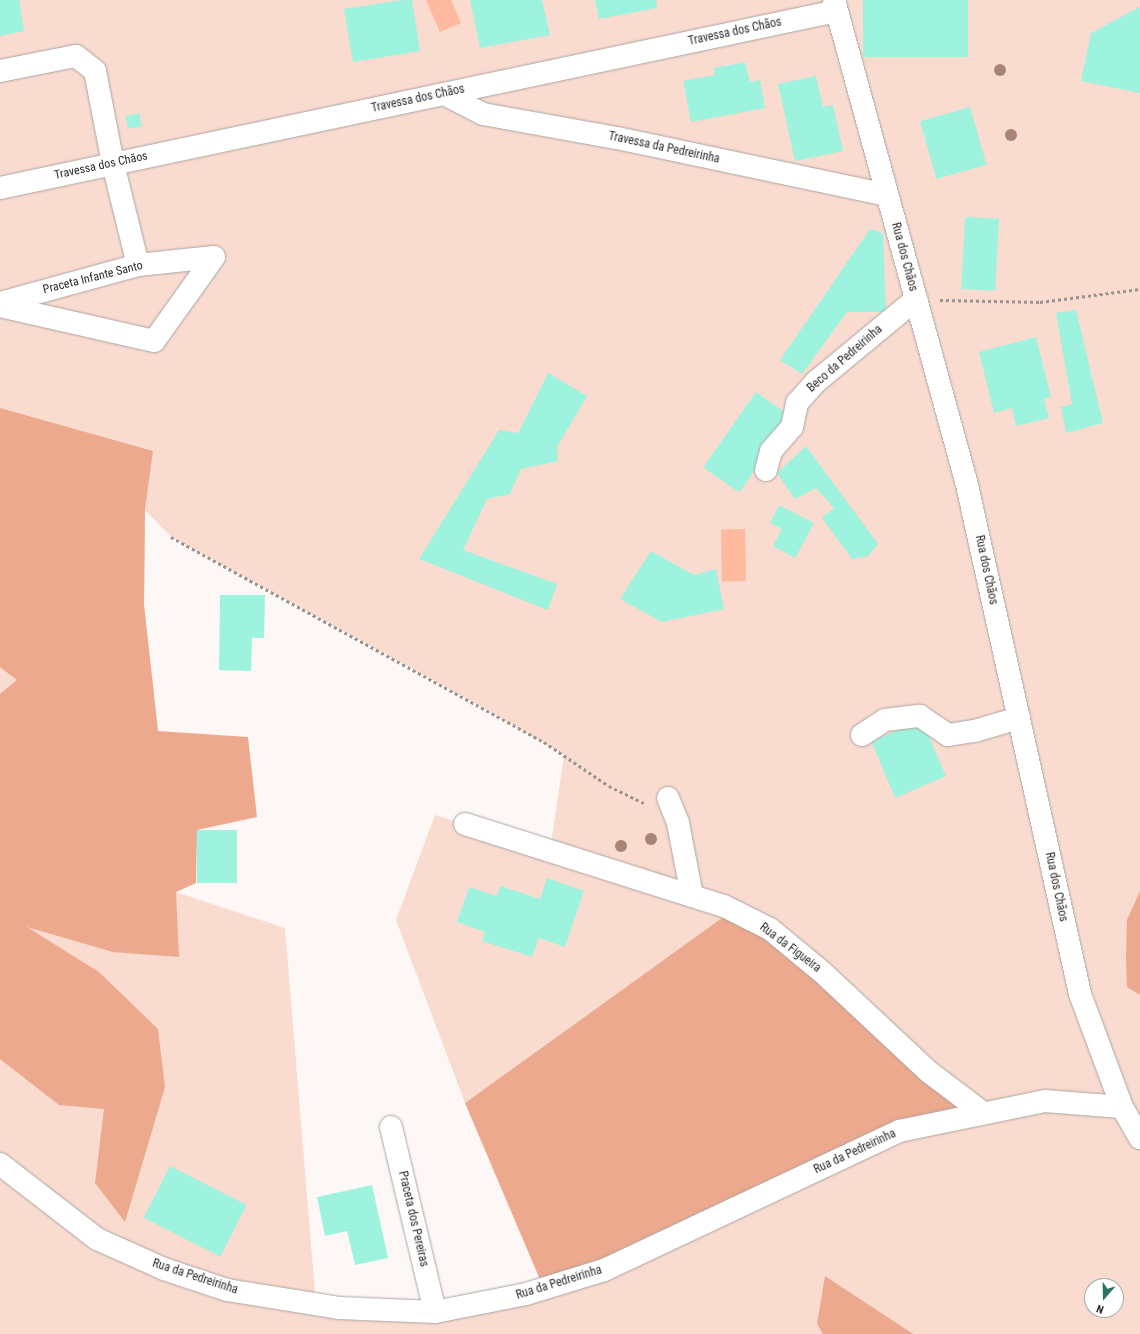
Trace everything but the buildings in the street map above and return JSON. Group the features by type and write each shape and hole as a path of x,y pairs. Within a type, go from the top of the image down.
{"street":[{"name":"Travessa dos Chãos","path":"0,188 444,94 835,5"},
{"name":"Rua dos Chãos","path":"835,5 968,485 1080,994 1122,1107 1140,1138"},
{"path":"0,71 76,56 96,71 113,164 138,265"},
{"name":"Travessa da Pedreirinha","path":"444,94 483,114 617,138 887,195"},
{"name":"Praceta Infante Santo","path":"214,257 154,341 0,304 138,265 214,257"},
{"name":"Beco da Pedreirinha","path":"766,470 771,452 792,427 797,403 816,382 916,299"},
{"path":"862,735 885,720 920,716 948,735 978,730 1019,718"},
{"path":"668,798 678,823 692,896"},
{"name":"Rua da Figueira","path":"465,824 724,906 770,929 822,972 929,1072 983,1113"},
{"name":"Rua da Pedreirinha","path":"0,1164 97,1239 164,1269 227,1290 339,1308 435,1312 526,1294 604,1270 899,1131 1045,1101 1122,1107"},
{"name":"Praceta dos Pereiras","path":"391,1127 435,1312"}],"path":[{"path":"916,299 1040,302 1140,290"},
{"path":"171,537 544,742 609,786 647,804"}],"shaded area":[{"path":"0,0 1140,0 1140,1334 0,1334","holes":["145,510 171,537 473,702 564,755 550,851 435,815 396,920 465,1103 733,910 604,1270 435,1312 316,1305 285,928 176,892 144,605"]},
{"path":"426,0 451,0 461,23 440,32"},
{"path":"0,408 153,451 145,509 144,605 158,731 248,737 257,817 197,830 196,883 176,892 179,957 113,952 27,927 99,972 158,1029 165,1087 125,1222 95,1183 104,1109 59,1105 0,1059 0,694 17,680 0,667"},
{"path":"721,529 745,529 746,581 722,581"},
{"path":"1140,891 1140,995 1127,987 1126,958 1127,920"},
{"path":"733,910 983,1113 899,1131 544,1289 465,1103"},
{"path":"825,1276 913,1334 823,1334 817,1324"}]}
